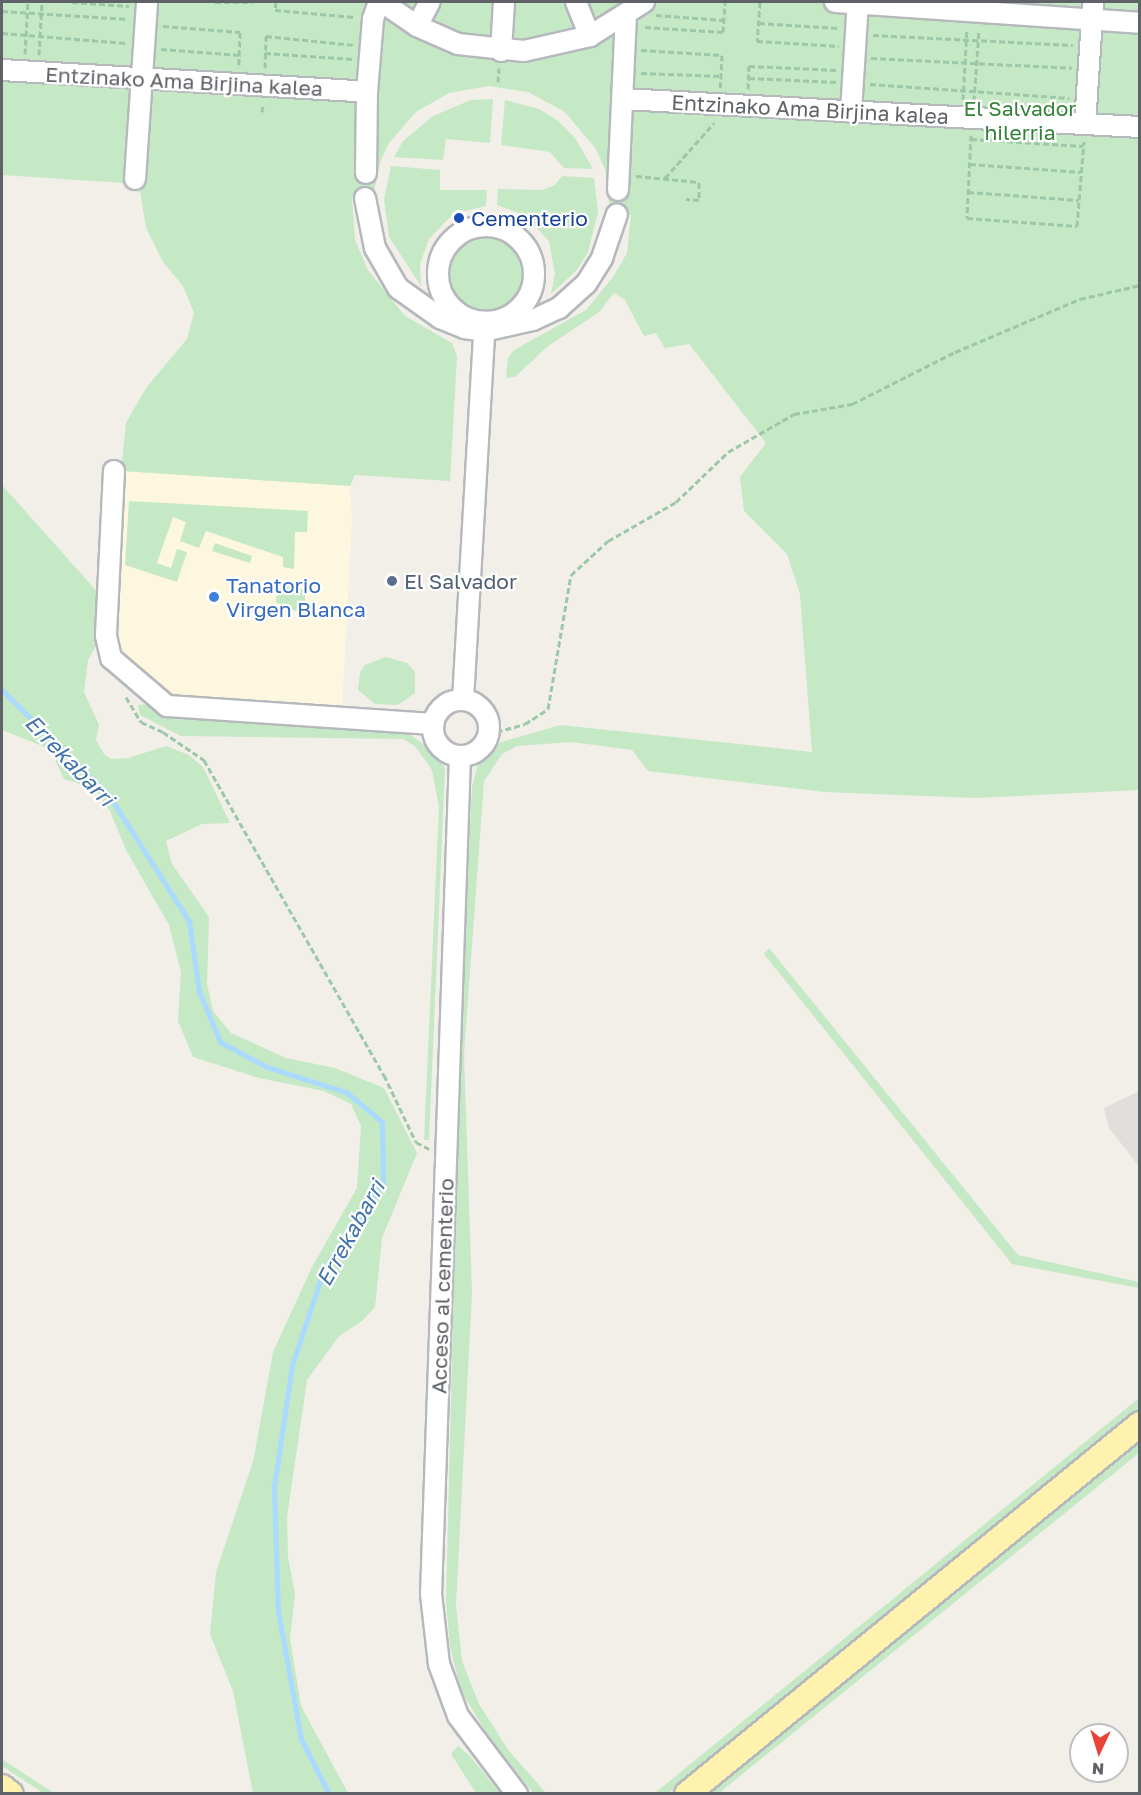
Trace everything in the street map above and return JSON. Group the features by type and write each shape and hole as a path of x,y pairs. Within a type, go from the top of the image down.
{"main road":[{"path":"687,1794 1140,1424"},
{"path":"2,1787 12,1794"}],"street":[{"path":"417,26 430,2"},
{"path":"501,51 504,2"},
{"path":"576,2 590,36"},
{"path":"835,2 974,11 1092,11 1140,23"},
{"path":"851,112 858,2"},
{"path":"135,179 146,4"},
{"path":"366,173 367,92 370,53 378,7 458,44 501,51 547,49 590,36 631,14"},
{"path":"1085,124 1092,11"},
{"path":"619,182 625,49 631,14"},
{"name":"Entzinako Ama Birjina kalea","path":"2,70 367,92"},
{"name":"Entzinako Ama Birjina kalea","path":"623,99 1140,127"},
{"path":"366,198 375,248 398,288 440,318 465,328 533,320 559,308 586,284 602,258 616,214"},
{"path":"490,225 508,231 523,243 532,259 534,278 529,296 517,311 484,326 449,305 440,288 438,269 443,251 455,237 471,228 490,225"},
{"path":"463,700 484,326"},
{"path":"114,471 105,636 111,658 167,706 433,723"},
{"path":"463,700 481,707 489,724 488,734 478,750 460,756 440,746 433,723 444,706 463,700"},
{"name":"Acceso al cementerio","path":"460,756 431,1594 439,1664 458,1716 517,1794"}],"path":[{"path":"28,2 25,35 31,71"},
{"path":"31,71 40,36 42,2"},
{"path":"72,2 146,4"},
{"path":"215,2 252,2"},
{"path":"276,2 275,10 378,7"},
{"path":"631,14 723,32 725,2"},
{"path":"760,2 757,41 855,54 976,64 1088,69"},
{"path":"974,11 967,38 963,92 969,118 970,139 967,218 1077,226 1085,124"},
{"path":"969,118 975,92 978,40 974,11"},
{"path":"631,14 723,20"},
{"path":"759,23 963,92 1086,99"},
{"path":"2,33 135,43 144,48 240,55"},
{"path":"264,77 266,36 370,53"},
{"path":"665,178 708,128 734,105 749,78 749,66 967,38 1090,46"},
{"path":"625,49 722,56 721,76 734,105"},
{"path":"266,53 370,53"},
{"path":"749,78 855,54"},
{"path":"624,73 721,76"},
{"path":"262,112 263,100"},
{"path":"970,139 1083,146"},
{"path":"970,164 1081,172"},
{"path":"619,182 665,178 699,183 699,200 686,199"},
{"path":"968,192 1079,200"},
{"path":"488,734 525,724 548,709 571,575 608,541 676,502 728,452 794,414 852,404 955,352 1080,299 1140,285"},
{"path":"132,675 122,689 141,722 164,732 204,760 384,1075 416,1142 446,1159"}],"shaded area":[{"path":"106,470 350,486 352,522 341,726 170,718 157,711 105,659"},
{"path":"1139,1091 1139,1166 1109,1128 1104,1108"}],"green space":[{"name":"El Salvador hilerria","path":"2,2 1139,2 1139,790 975,798 825,792 648,771 632,750 572,742 517,746 502,754 484,781 464,1054 472,1292 456,1605 462,1661 479,1704 509,1751 546,1793 533,1793 486,1732 461,1691 450,1646 446,1602 460,1033 472,787 478,764 501,742 561,725 812,752 800,594 787,554 744,511 740,477 766,443 689,344 665,348 656,333 644,336 625,300 614,293 599,312 548,346 515,377 506,378 508,358 514,350 586,310 613,277 627,253 631,215 610,213 606,172 596,149 565,112 528,92 488,86 449,93 416,112 389,143 381,160 372,199 352,198 355,240 368,270 405,316 452,343 457,356 450,481 355,475 350,486 121,471 126,423 146,388 187,339 194,313 183,286 163,262 146,228 139,184 2,175"},
{"path":"493,99 490,143 446,139 443,160 394,157 403,141 433,116 471,100"},
{"path":"505,100 539,109 557,120 575,138 593,169 564,168 550,152 501,145"},
{"path":"391,166 440,170 440,190 487,190 486,206 453,214 429,239 420,264 421,286 389,237 384,200"},
{"path":"562,176 594,178 598,212 588,252 577,270 551,294 555,274 549,241 524,215 497,205 498,189 542,190 555,185"},
{"path":"479,236 493,236 507,242 517,252 523,266 523,280 517,294 507,304 493,310 479,310 465,304 455,294 449,280 449,266 455,252 465,242"},
{"path":"2,485 101,596 98,642 88,660 84,692 99,725 96,740 104,754 111,759 128,758 166,746 189,755 203,767 230,823 202,824 166,841 172,864 209,917 207,984 213,1011 231,1033 286,1058 335,1068 384,1088 417,1153 382,1238 375,1307 362,1321 339,1336 307,1380 287,1517 288,1557 295,1594 290,1639 301,1706 348,1793 253,1793 233,1691 210,1634 216,1572 253,1462 273,1352 312,1267 357,1188 361,1126 351,1104 324,1091 259,1078 193,1057 178,1021 181,972 169,925 126,850 110,811 94,788 64,779 50,749 2,730"},
{"path":"129,501 308,511 307,532 295,532 294,569 283,567 283,557 206,531 199,548 180,541 186,522 173,517 157,563 171,568 177,549 187,552 177,582 125,565"},
{"path":"215,543 252,556 250,563 212,551"},
{"path":"277,579 305,590 305,609 295,611 276,603"},
{"path":"386,657 407,663 415,672 415,693 398,705 375,704 358,690 360,672 365,665"},
{"path":"149,704 170,718 404,730 432,751 445,768 429,1140 424,1140 439,807 432,770 415,746 403,739 181,736 140,715 138,705"},
{"path":"769,948 1018,1255 1139,1282 1139,1288 1012,1264 764,954"},
{"path":"1139,1398 1139,1409 668,1793 655,1793"},
{"path":"1139,1440 1139,1453 719,1793 707,1794"},
{"path":"458,1746 469,1755 500,1793 476,1793 451,1754"},
{"path":"2,1759 54,1793 43,1793 2,1766"}],"waterway":[{"name":"Errekabarri","path":"2,690 108,794 189,921 199,991 220,1042 267,1067 346,1092 382,1122 383,1182 324,1269 292,1365 274,1487 278,1611 301,1739 329,1794"}],"place":[{"name":"Cementerio","path":"459,218"},
{"name":"El Salvador","path":"392,581"},
{"name":"Tanatorio Virgen Blanca","path":"214,597"}]}
